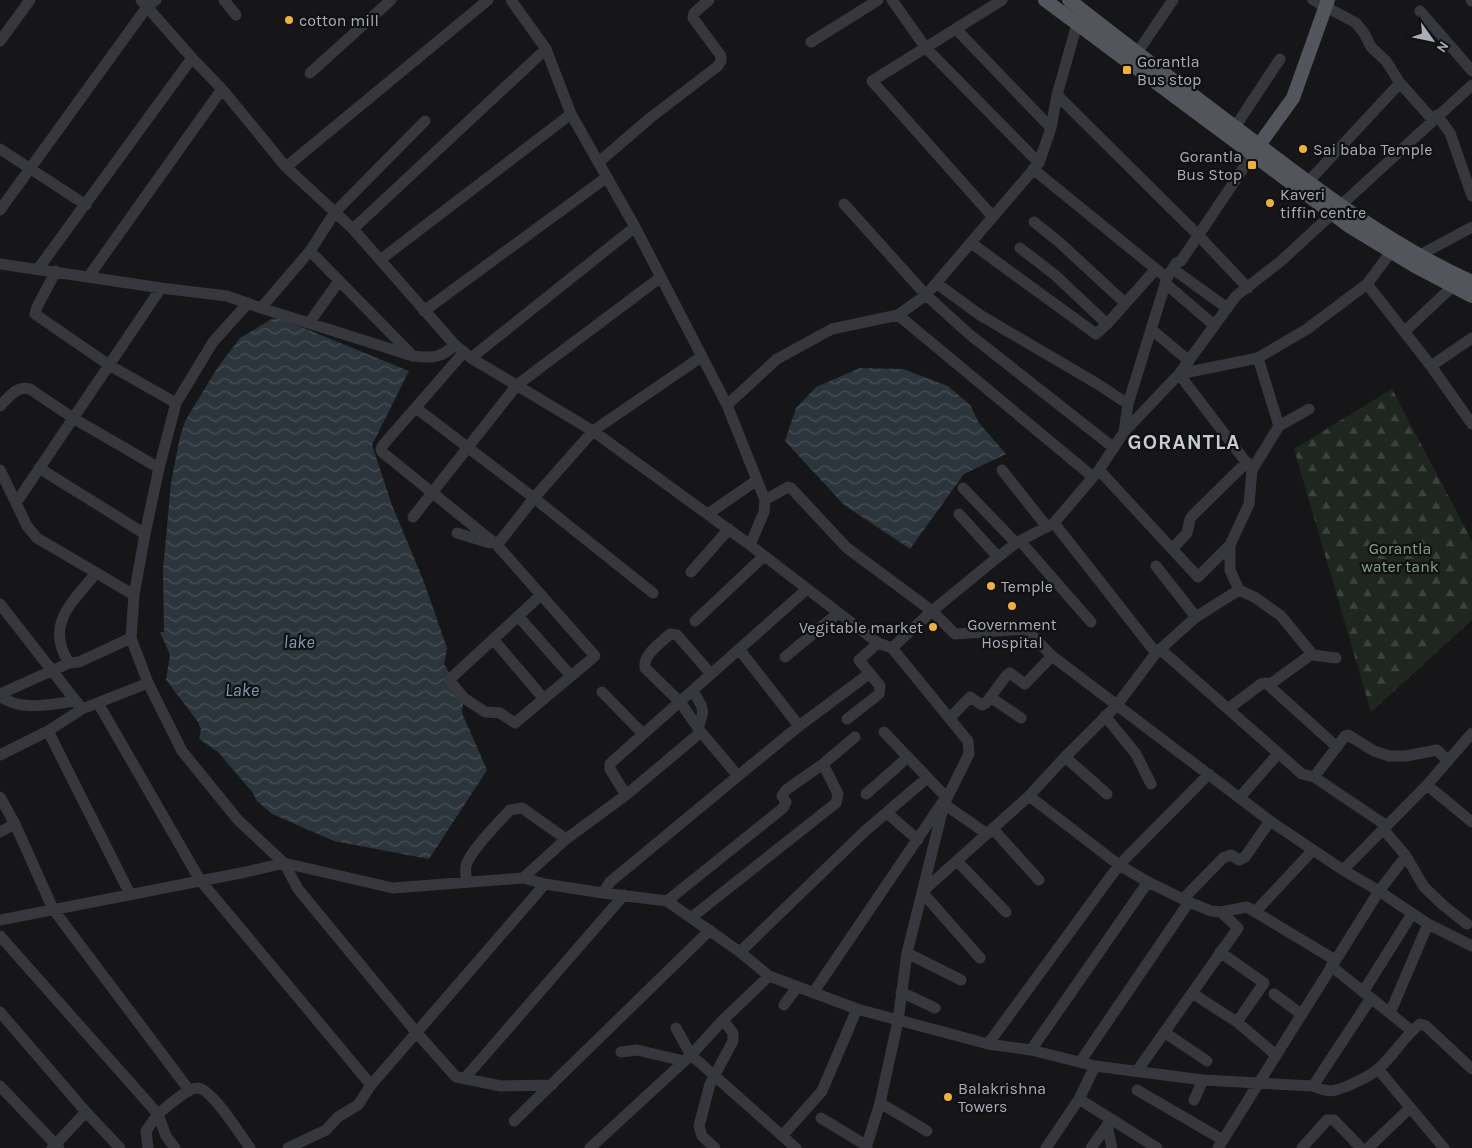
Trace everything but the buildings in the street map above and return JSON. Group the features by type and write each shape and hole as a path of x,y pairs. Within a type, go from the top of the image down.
{"main road":[{"path":"1046,0 1252,148 1391,252 1452,287 1472,296"},
{"path":"1069,0 1235,127 1252,148 1308,182 1336,210 1360,220 1420,255 1470,279"},
{"path":"1252,148 1293,98 1327,4"}],"street":[{"path":"0,41 30,0"},
{"path":"224,0 236,15"},
{"path":"310,73 391,0"},
{"path":"286,167 488,0"},
{"path":"511,0 546,49 571,114 635,227 727,404 765,500 764,512 750,545"},
{"path":"599,162 650,118 718,66 721,56 693,18 694,13 709,0"},
{"path":"811,42 878,0"},
{"path":"892,0 926,48 1036,166 1156,269 1171,273 1227,308"},
{"path":"993,217 872,81 1002,0"},
{"path":"1137,52 1173,0"},
{"path":"1313,0 1327,4 1356,23 1361,28 1370,47 1390,66 1400,83 1450,133 1472,196"},
{"path":"0,210 148,2 192,58 222,89 286,167 354,228 424,311 463,352 593,431 729,529 878,643 892,648 968,741 970,747 969,754 945,801 813,993"},
{"path":"1420,11 1472,71"},
{"path":"727,404 777,359 832,329 898,315 926,295 1036,166 1051,128 1057,95 1077,24"},
{"path":"956,29 1051,128"},
{"path":"354,228 546,49"},
{"path":"38,269 192,58"},
{"path":"1235,127 1280,59"},
{"path":"1308,182 1400,83"},
{"path":"892,648 998,557 1018,542 1050,525 1096,473 1124,432 1179,374 1236,296 1281,261 1435,117 1472,85"},
{"path":"89,276 222,89"},
{"path":"1057,95 1196,233 1248,288"},
{"path":"380,260 571,114"},
{"path":"261,308 310,251 335,212 425,121"},
{"path":"0,148 86,205"},
{"path":"1124,432 1128,404 1151,328 1171,273 1181,261 1196,233 1252,148"},
{"path":"424,311 607,177"},
{"path":"844,204 926,295 976,341 1114,448"},
{"path":"1034,222 1059,242 1126,303"},
{"path":"541,595 449,680 464,698 486,712 500,712 515,722 595,656 497,545 382,452 381,449 463,352 635,227"},
{"path":"1420,255 1472,227"},
{"path":"971,243 1093,333 1098,334 1156,269"},
{"path":"1020,248 1055,275 1107,324"},
{"path":"310,251 413,356"},
{"path":"1179,374 1258,358 1307,329 1367,284 1391,252"},
{"path":"0,264 227,296 413,356 435,358 446,353 463,352"},
{"path":"56,271 35,314 109,365 176,403"},
{"path":"1171,273 1214,325"},
{"path":"413,517 517,385 661,277"},
{"path":"308,323 339,281"},
{"path":"936,283 980,315 1096,383 1128,404"},
{"path":"1367,284 1431,366 1468,409 1472,424"},
{"path":"1404,332 1452,287"},
{"path":"16,503 161,288"},
{"path":"248,303 213,342 176,403 144,534 134,595 131,638 148,683 182,751 238,820 284,863 298,889 416,1032 456,1077 512,1086 552,1085"},
{"path":"898,315 1096,473 1198,577 1230,545 1249,504 1250,466 1179,374"},
{"path":"1151,328 1189,360"},
{"path":"1431,366 1472,338"},
{"path":"497,545 534,498 593,431 701,357"},
{"path":"1258,358 1279,426"},
{"path":"0,406 18,388 30,389 73,418 159,468"},
{"path":"416,408 534,498 653,593"},
{"path":"1172,549 1187,533 1190,519 1193,515 1250,466 1279,426 1309,410"},
{"path":"39,468 144,534"},
{"path":"0,470 27,526 37,538 134,595"},
{"path":"1002,470 1158,651 1302,774 1314,777 1385,828 1406,856 1424,887 1467,924"},
{"path":"708,514 757,480"},
{"path":"765,500 784,488 791,488 847,548 932,612 954,634 1026,629 1052,656 1270,821 1343,870 1379,890 1428,924 1472,946"},
{"path":"963,488 1018,542 1091,622"},
{"path":"959,514 998,557"},
{"path":"691,572 729,529"},
{"path":"457,534 497,545"},
{"path":"1230,545 1230,570 1239,590 1256,598 1281,616 1313,655"},
{"path":"695,621 764,556"},
{"path":"1156,566 1196,617"},
{"path":"69,663 58,639 60,623 65,612 96,573"},
{"path":"626,794 610,769 610,764 807,589"},
{"path":"922,892 1029,796 1116,706 1158,651 1196,617 1239,590"},
{"path":"0,604 79,705"},
{"path":"785,657 838,613"},
{"path":"518,616 570,676"},
{"path":"711,674 677,635 670,634 647,656 644,662 645,668 680,702 700,730 738,776"},
{"path":"0,695 69,663 79,662 131,638"},
{"path":"493,639 544,699"},
{"path":"847,719 879,694 880,686 860,660 878,643"},
{"path":"739,649 799,726"},
{"path":"1269,685 1313,655 1336,658"},
{"path":"950,718 970,697 982,705 1010,673 1025,684 1052,656"},
{"path":"603,893 610,882 738,776 799,726 870,673"},
{"path":"1228,709 1266,682 1337,747"},
{"path":"0,695 19,704 34,706 79,705 98,703 148,683"},
{"path":"523,878 566,839 626,794 700,730 704,709 693,691"},
{"path":"602,692 643,734"},
{"path":"990,697 1021,718"},
{"path":"98,703 200,880 371,1085"},
{"path":"0,755 48,730 79,705"},
{"path":"1105,716 1136,754 1151,784"},
{"path":"48,730 130,894"},
{"path":"884,732 927,778 945,801 990,831 1039,880"},
{"path":"1314,777 1348,735 1381,754 1406,756 1437,750 1448,761"},
{"path":"668,901 783,808 786,802 782,796 783,793 823,764 855,737"},
{"path":"1343,870 1427,785 1448,761 1470,741"},
{"path":"1240,797 1278,754"},
{"path":"866,794 908,757"},
{"path":"1065,757 1107,794"},
{"path":"692,917 836,804 838,794 823,764"},
{"path":"988,1044 1119,865 1209,774"},
{"path":"740,952 865,831 927,778"},
{"path":"1427,785 1472,822"},
{"path":"1029,796 1119,865 1148,882 1211,911 1221,912 1247,907 1256,911 1333,963 1367,995 1412,1031"},
{"path":"0,797 15,824 52,909 189,1090"},
{"path":"821,1118 866,1147 880,1103 898,1021 900,992 907,953 945,801"},
{"path":"466,882 465,872 467,863 475,850 510,810 522,808 566,839"},
{"path":"887,813 918,840"},
{"path":"1080,1062 1186,901 1223,858 1231,855 1240,860 1245,857 1270,821"},
{"path":"0,832 15,824"},
{"path":"1256,911 1313,850"},
{"path":"1138,1090 1220,1144 1379,890 1406,856"},
{"path":"957,861 1006,912"},
{"path":"0,920 284,863 392,888 523,878 545,884 668,901 740,952 769,976 797,987 856,1009 898,1021 988,1044 1031,1050 1095,1066 1203,1080 1313,1086 1326,1092 1337,1090 1368,1076 1378,1069 1420,1024 1426,1026 1472,1069"},
{"path":"1031,1050 1148,882"},
{"path":"288,1148 311,1143 338,1118 354,1108 416,1032 545,884"},
{"path":"922,892 980,958"},
{"path":"464,1079 624,895"},
{"path":"1137,1071 1238,928 1221,912"},
{"path":"1313,1086 1412,914"},
{"path":"1390,1013 1428,924"},
{"path":"514,1122 710,930"},
{"path":"0,936 158,1114 166,1136 175,1148"},
{"path":"1220,952 1264,983 1237,1022"},
{"path":"907,953 961,980"},
{"path":"590,1148 687,1058 769,976"},
{"path":"784,1005 797,987"},
{"path":"900,992 935,1008"},
{"path":"1192,992 1237,1022 1276,1055"},
{"path":"1274,994 1301,1014"},
{"path":"782,1136 822,1091 856,1009"},
{"path":"0,1012 86,1112 120,1148"},
{"path":"714,1148 699,1132 698,1126 710,1084 734,1037 723,1020"},
{"path":"676,1028 687,1058"},
{"path":"1164,1032 1207,1061"},
{"path":"621,1052 637,1050 687,1058 714,1076 796,1148"},
{"path":"1046,1148 1079,1099 1095,1066"},
{"path":"1378,1069 1444,1148"},
{"path":"1194,1100 1203,1080"},
{"path":"0,1086 55,1147 86,1112"},
{"path":"148,1148 146,1131 158,1114 189,1090 197,1088 203,1089 213,1097 250,1148"},
{"path":"1079,1099 1109,1123 1157,1148"},
{"path":"880,1103 927,1131"},
{"path":"1368,1148 1410,1108"},
{"path":"1302,1148 1330,1119 1334,1120 1361,1148"},
{"path":"1091,1148 1109,1123"},
{"path":"1109,1123 1112,1148"}],"green space":[{"name":"Gorantla water tank","path":"1392,389 1472,541 1472,620 1371,712 1294,449"}],"water":[{"name":"lake","path":"279,318 409,371 372,445 392,505 424,582 447,648 444,664 464,698 462,713 487,770 429,859 334,841 272,814 257,801 253,793 218,752 199,739 201,729 198,722 166,680 170,655 160,632 164,632 163,570 171,483 185,421 218,367 240,338 272,319"},
{"path":"860,368 903,369 948,386 970,405 979,423 1006,454 964,474 910,549 844,505 785,441 796,408 816,387"}],"place":[{"name":"cotton mill","path":"289,20"},
{"name":"Gorantla Bus stop","path":"1127,70"},
{"name":"Sai baba Temple","path":"1303,149"},
{"name":"Gorantla Bus Stop","path":"1252,165"},
{"name":"Kaveri tiffin centre","path":"1270,203"},
{"name":"Temple","path":"991,586"},
{"name":"Government Hospital","path":"1012,606"},
{"name":"Vegitable market","path":"933,627"},
{"name":"Balakrishna Towers","path":"948,1097"}],"district":[{"name":"GORANTLA","path":"1184,442"}],"water label":[{"name":"Lake","path":"242,690"}]}
